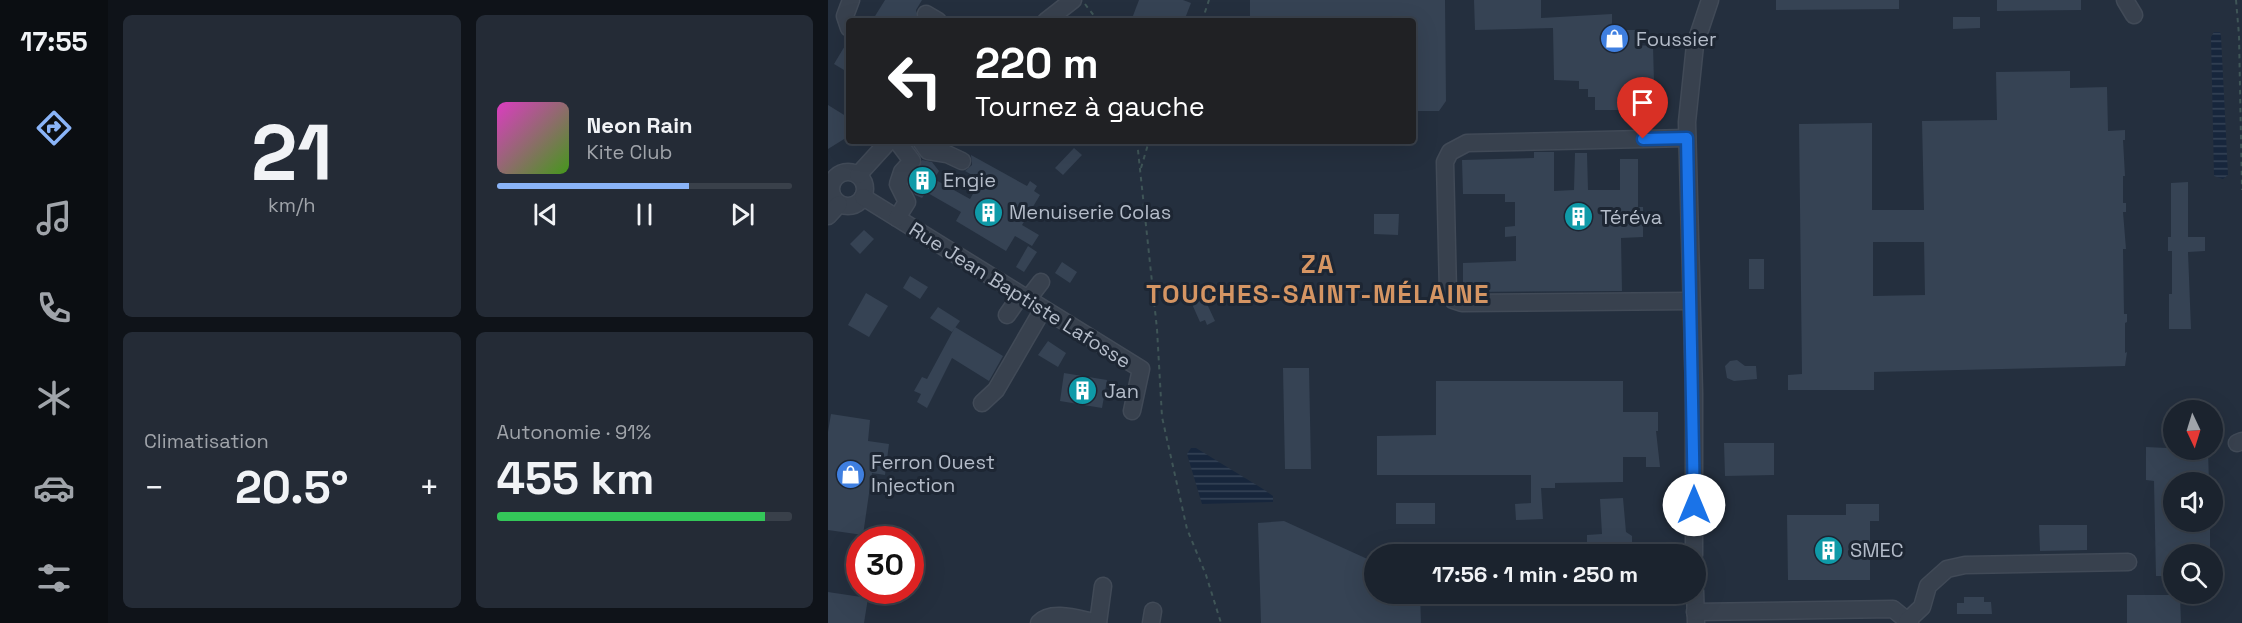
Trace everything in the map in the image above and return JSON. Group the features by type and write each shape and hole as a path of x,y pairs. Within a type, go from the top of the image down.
{"street":[{"path":"846,19 851,0"},
{"path":"1694,544 1687,138 1689,85 1694,55 1709,0"},
{"path":"2125,0 2134,15"},
{"path":"1049,18 1067,2"},
{"path":"1687,138 1467,143 1450,152 1445,162 1448,293 1453,300 1462,303 1691,301"},
{"path":"858,175 886,144"},
{"path":"897,218 907,202 899,190 900,178 912,161 899,144"},
{"path":"923,144 928,150 947,154 962,161"},
{"path":"848,172 858,175 864,183 863,197 855,204 834,210 831,178 848,172"},
{"name":"Rue Jean Baptiste Lafosse","path":"863,197 1141,369 1132,411"},
{"path":"1007,315 1041,282"},
{"path":"982,403 996,390 1042,309"},
{"path":"1695,617 1893,609 1909,622 1922,608 1928,586 1947,569 1965,565 2128,562"},
{"path":"1039,623 1047,617 1057,616 1098,623 1103,586"}],"path":[{"path":"1082,0 1096,18"},
{"path":"1203,18 1209,0"},
{"path":"2236,0 2239,35 2242,190"},
{"path":"1137,144 1157,329 1162,417 1187,529 1206,575 1221,623"},
{"path":"1140,171 1148,144"}],"water":[{"path":"2214,32 2220,32 2221,36 2228,175 2223,179 2214,176 2211,37"},
{"path":"1191,448 1196,448 1263,489 1273,496 1273,502 1202,504 1187,454"}],"building":[{"path":"885,0 922,0 916,10 918,18 874,18"},
{"path":"1139,0 1183,0 1191,3 1185,18 1132,18"},
{"path":"1250,0 1445,0 1446,101 1439,111 1416,111 1416,18 1250,18"},
{"path":"1474,0 1541,0 1541,18 1612,14 1612,30 1637,30 1637,45 1653,46 1654,82 1637,82 1638,97 1620,97 1620,110 1595,110 1595,97 1588,97 1588,89 1579,89 1579,81 1554,80 1553,28 1475,30"},
{"path":"1776,0 1899,0 1899,9 1776,10"},
{"path":"1997,0 2081,0 2081,10 1997,11"},
{"path":"1953,17 1980,17 1980,28 1953,29"},
{"path":"846,44 846,71 834,64"},
{"path":"2070,71 2070,88 2107,87 2108,131 2125,130 2123,203 2126,203 2126,212 2123,212 2126,249 2123,249 2124,314 2127,314 2125,353 2127,352 2125,366 1874,372 1874,390 1788,390 1788,375 1802,374 1799,124 1872,123 1872,210 1924,210 1922,121 1997,120 1996,72","holes":["1873,242 1924,242 1925,295 1873,296"]},
{"path":"828,105 846,116 846,138 828,149"},
{"path":"1074,148 1082,155 1063,175 1055,168"},
{"name":"Téréva","path":"1534,152 1554,152 1554,191 1574,190 1575,153 1587,153 1588,190 1620,190 1620,159 1638,159 1638,207 1643,207 1643,237 1621,238 1622,291 1463,292 1463,263 1516,261 1516,236 1505,237 1505,227 1515,226 1515,202 1505,202 1505,194 1463,194 1462,160 1534,158"},
{"path":"971,155 1027,186 1030,181 1037,186 1034,191 1040,195 1022,225 1039,235 1032,246 1015,236 1006,251 956,221 961,212 926,192 922,198 915,195 909,183 922,160 932,162 939,171 934,179 970,199 981,180 965,171 972,165"},
{"path":"2188,182 2188,237 2205,237 2205,251 2188,252 2191,329 2169,329 2169,294 2172,294 2172,251 2168,251 2168,237 2171,237 2171,183"},
{"path":"1374,214 1399,214 1398,235 1374,234"},
{"path":"864,230 874,239 860,254 850,244"},
{"path":"1028,246 1037,252 1024,272 1016,267"},
{"path":"1749,259 1764,259 1764,289 1749,289"},
{"path":"1062,262 1077,272 1070,283 1055,273"},
{"path":"910,276 928,287 920,299 903,288"},
{"path":"1200,289 1215,321 1207,325 1205,320 1200,322 1188,295"},
{"path":"866,293 888,306 869,337 848,325"},
{"path":"938,307 960,321 952,332 930,318"},
{"path":"955,327 1003,356 989,381 952,358 927,408 917,402 921,394 914,391 922,377 927,379"},
{"path":"1048,341 1066,353 1058,367 1038,355"},
{"path":"1737,360 1745,366 1756,366 1757,379 1734,381 1727,378 1725,366 1730,361"},
{"path":"1283,368 1309,368 1311,469 1285,469"},
{"name":"Jan","path":"1064,373 1107,380 1102,408 1060,401"},
{"path":"1436,381 1623,381 1623,412 1658,412 1658,431 1656,431 1660,467 1646,467 1646,457 1623,457 1623,482 1555,483 1555,488 1541,488 1543,519 1516,520 1515,504 1531,503 1531,475 1377,475 1377,436 1436,435"},
{"name":"Ferron Ouest Injection","path":"831,414 870,420 868,441 889,444 885,475 872,473 864,526 846,526 846,533 828,530 828,432"},
{"path":"1724,443 1774,443 1774,475 1725,476"},
{"path":"2146,447 2163,448 2163,460 2208,460 2209,472 2163,472 2163,532 2210,532 2210,544 2163,544 2163,576 2156,576 2154,481 2146,480"},
{"path":"1623,498 1626,532 1632,536 1632,542 1587,544 1587,535 1602,534 1600,499"},
{"path":"1396,503 1435,503 1435,524 1396,524"},
{"name":"SMEC","path":"1846,504 1879,504 1879,521 1870,521 1870,580 1788,580 1787,515 1846,515"},
{"path":"1284,521 1364,557 1364,604 1420,604 1421,623 1261,623 1258,523"},
{"path":"2039,525 2087,525 2087,550 2040,551"},
{"path":"828,592 846,595 846,604 867,604 864,623 828,623"},
{"path":"2127,595 2163,595 2163,604 2180,604 2181,623 2127,623"},
{"path":"1964,597 1984,597 1984,602 1991,602 1992,614 1957,614 1957,603 1964,603"}],"place":[{"name":"Foussier","path":"1615,39"},
{"name":"Engie","path":"922,180"},
{"name":"Menuiserie Colas","path":"988,212"},
{"name":"Téréva","path":"1579,217"},
{"name":"Jan","path":"1083,391"},
{"name":"Ferron Ouest Injection","path":"850,474"},
{"name":"SMEC","path":"1829,550"}],"district":[{"name":"ZA TOUCHES-SAINT-MÉLAINE","path":"1318,279"}],"route":[{"path":"1643,139 1687,138 1694,371 1694,505"}]}
